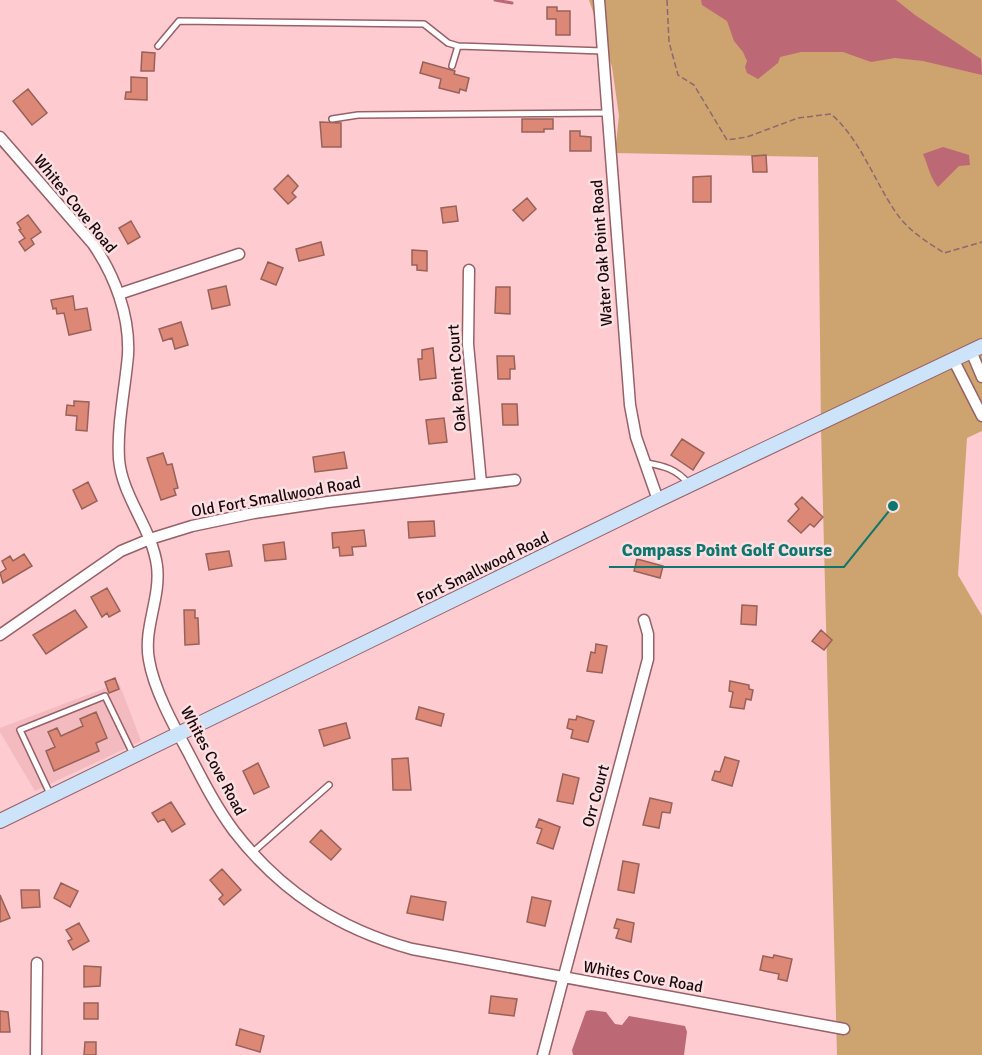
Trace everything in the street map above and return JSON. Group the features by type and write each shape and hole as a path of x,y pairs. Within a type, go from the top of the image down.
{"main road":[{"name":"Fort Smallwood Road","path":"0,821 52,798 658,500 976,349"}],"street":[{"name":"Water Oak Point Road","path":"599,0 630,405 636,437 658,500"},
{"name":"Whites Cove Road","path":"0,137 93,244 104,260 119,294 125,321 128,353 118,435 119,463 128,491 150,539 158,577 148,635 149,660 157,686 179,735 221,812 253,852 292,891 317,909 367,935 412,949 844,1029"},
{"path":"119,294 239,254"},
{"name":"Oak Point Court","path":"469,270 468,344 481,483"},
{"path":"976,349 982,377"},
{"path":"953,359 982,416"},
{"name":"Old Fort Smallwood Road","path":"0,635 121,551 192,526 254,513 515,480"},
{"name":"Orr Court","path":"543,1055 648,659 648,641 644,620"},
{"path":"36,1055 37,963"}],"lane":[{"path":"158,46 179,21 424,24 448,43 458,46 603,51"},
{"path":"452,66 458,46"},
{"path":"332,119 358,115 608,113"},
{"path":"645,463 672,469 690,485"},
{"path":"52,798 20,730 105,696 134,757"},
{"path":"253,852 329,785"}],"path":[{"path":"667,0 669,42 678,75 694,85 727,140 747,137 798,118 831,114 843,124 863,153 882,190 902,220 924,240 944,253 982,242"}],"shaded area":[{"path":"589,0 982,0 982,431 967,438 958,575 982,616 982,1055 837,1055 821,428 818,157 615,153 619,116 612,67"},
{"path":"701,0 896,0 981,59 982,75 923,61 895,58 871,62 843,52 801,52 780,57 778,63 758,79 747,73 745,67 747,61 734,41 727,21 702,5"},
{"path":"943,147 969,155 970,165 959,166 938,187 931,176 923,154"},
{"path":"119,683 141,741 35,791 0,732 0,728"},
{"path":"586,1011 606,1012 615,1024 622,1025 629,1016 685,1026 687,1032 684,1055 573,1055 572,1050"}],"building":[{"path":"547,7 557,7 557,11 570,11 570,35 556,35 556,19 547,19"},
{"path":"142,52 155,53 154,71 141,71"},
{"path":"423,62 455,71 454,74 469,78 466,91 460,89 459,93 439,88 441,79 420,73"},
{"path":"131,77 147,78 147,100 125,99 126,92 131,92"},
{"path":"28,89 47,113 32,125 13,101"},
{"path":"522,119 553,119 553,129 544,129 544,132 522,132"},
{"path":"320,122 341,123 341,147 322,147"},
{"path":"570,131 580,131 580,136 591,137 591,151 570,151"},
{"path":"766,155 767,172 753,172 752,156"},
{"path":"288,175 298,186 292,193 296,197 288,204 274,189"},
{"path":"711,176 711,202 693,202 693,177"},
{"path":"527,198 536,209 523,221 513,210"},
{"path":"456,206 458,221 443,223 441,208"},
{"path":"28,215 41,232 31,239 34,244 25,251 19,242 25,238 17,223"},
{"path":"131,221 140,237 128,244 119,228"},
{"path":"321,242 324,255 299,261 296,249"},
{"path":"412,250 427,251 427,271 417,270 417,265 412,265"},
{"path":"268,262 283,268 276,285 261,279"},
{"path":"226,286 230,305 212,309 208,290"},
{"path":"496,287 510,287 510,314 495,313"},
{"path":"73,296 75,310 87,308 91,330 69,335 64,313 57,314 51,300"},
{"path":"181,322 188,345 175,349 172,338 163,341 159,329"},
{"path":"433,348 436,378 420,380 418,359 422,359 422,350"},
{"path":"497,356 514,356 515,369 510,369 510,379 498,379"},
{"path":"74,401 89,402 87,431 76,430 77,416 66,415 67,405 74,406"},
{"path":"502,404 517,404 518,425 503,425"},
{"path":"444,418 447,442 429,444 426,420"},
{"path":"682,439 704,453 693,470 671,455"},
{"path":"344,452 347,468 315,472 313,457"},
{"path":"163,453 167,465 172,464 178,488 174,489 176,495 161,500 147,458"},
{"path":"88,482 97,501 82,509 73,490"},
{"path":"802,497 823,517 814,527 810,524 801,533 788,521 799,509 795,504"},
{"path":"434,521 435,536 409,538 408,522"},
{"path":"364,530 366,546 352,547 353,555 340,556 339,547 333,548 332,533"},
{"path":"284,542 286,559 265,561 263,545"},
{"path":"229,551 232,566 209,570 206,554"},
{"path":"24,554 32,566 3,583 0,573 6,569 2,561 10,556 13,561"},
{"path":"637,559 663,566 660,578 634,571"},
{"path":"107,588 120,611 109,617 107,613 102,617 91,597"},
{"path":"742,605 757,606 756,625 741,624"},
{"path":"75,610 87,627 46,654 33,635"},
{"path":"184,610 195,610 195,618 198,618 199,644 185,645"},
{"path":"821,630 832,640 824,650 812,641"},
{"path":"596,644 607,646 602,673 587,671 591,652 595,653"},
{"path":"115,678 119,689 109,693 105,682"},
{"path":"730,681 749,685 749,689 753,690 751,700 746,699 744,709 730,707 733,692 729,691"},
{"path":"419,707 444,714 441,726 416,719"},
{"path":"96,712 107,738 96,743 99,751 54,771 46,751 55,747 48,732 57,728 61,736 83,726 80,719"},
{"path":"577,716 594,721 588,742 571,738 573,730 567,728 569,719 576,720"},
{"path":"346,723 350,738 324,746 319,730"},
{"path":"725,757 739,761 732,786 712,780 715,771 720,772"},
{"path":"408,758 411,790 393,790 392,759"},
{"path":"258,763 269,787 254,794 243,771"},
{"path":"563,774 579,778 573,804 557,801"},
{"path":"650,798 672,803 670,813 662,812 659,828 643,825"},
{"path":"171,802 185,824 172,832 164,819 158,822 152,813"},
{"path":"539,819 560,827 553,849 537,843 542,829 536,827"},
{"path":"321,830 341,849 331,860 310,842"},
{"path":"623,861 639,864 634,893 618,890"},
{"path":"222,869 241,890 224,905 219,899 223,895 210,880"},
{"path":"61,883 78,891 70,907 54,898"},
{"path":"21,890 39,890 40,907 22,908"},
{"path":"0,895 10,918 0,922"},
{"path":"411,896 446,902 443,920 407,913"},
{"path":"532,897 551,901 545,926 527,922"},
{"path":"617,919 634,923 631,942 616,938 619,929 614,928"},
{"path":"79,923 89,941 73,950 68,941 72,939 66,930"},
{"path":"774,955 792,959 787,981 778,979 779,974 760,970 763,956 773,958"},
{"path":"84,966 101,967 100,986 84,987"},
{"path":"491,996 517,999 514,1016 489,1013"},
{"path":"84,1003 98,1003 98,1019 84,1019"},
{"path":"0,1011 8,1012 10,1032 0,1032"},
{"path":"240,1029 264,1036 260,1052 236,1045"},
{"path":"85,1042 96,1042 96,1055 84,1055"}],"waterway":[{"path":"495,0 512,3"}],"place":[{"name":"Compass Point Golf Course","path":"893,506"}]}
